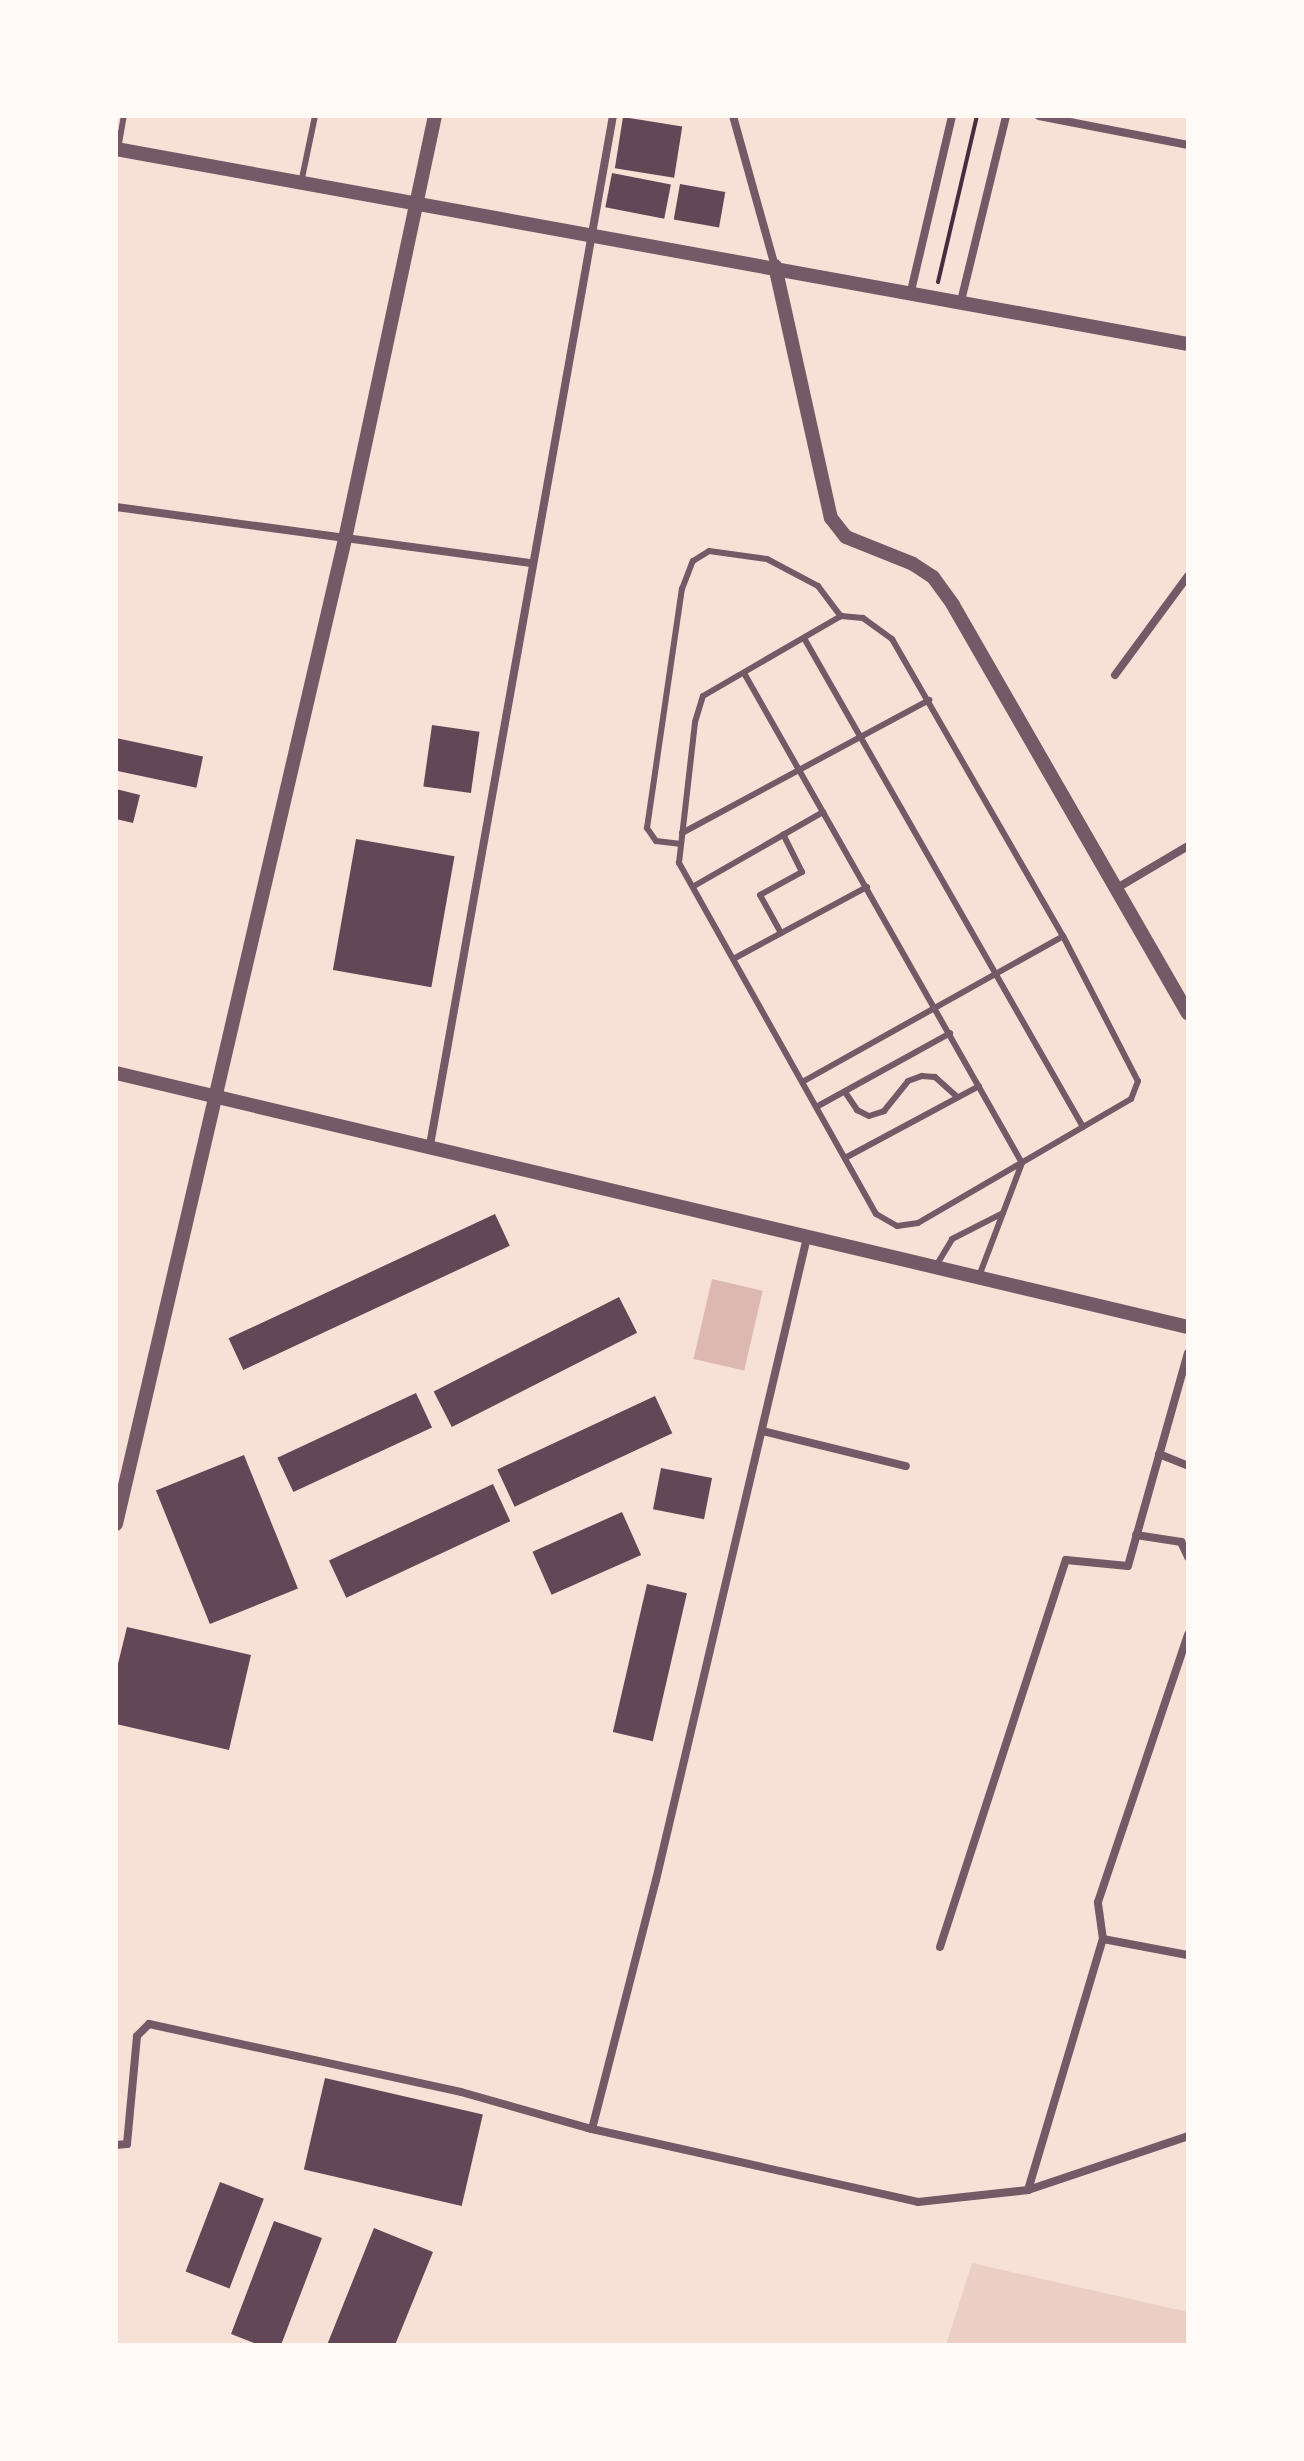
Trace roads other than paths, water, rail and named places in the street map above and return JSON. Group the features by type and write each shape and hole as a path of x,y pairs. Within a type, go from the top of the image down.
{"street":[{"path":"116,1524 118,1502 345,539 435,116"},
{"path":"430,1145 531,563 613,116"},
{"path":"733,116 775,266 831,518 846,537 913,564 933,577 1018,712 1188,1013"},
{"path":"911,291 952,116"},
{"path":"961,301 1006,116"},
{"path":"1039,116 1188,145"},
{"path":"117,149 592,238 775,266 1188,344"},
{"path":"116,507 531,563"},
{"path":"1115,675 1188,576"},
{"path":"1117,888 1188,846"},
{"path":"116,1073 1188,1327"},
{"path":"592,2129 807,1237"},
{"path":"940,1947 1066,1560 1128,1566 1188,1353"},
{"path":"762,1431 906,1466"},
{"path":"1159,1454 1188,1466"},
{"path":"1136,1535 1181,1542 1188,1557"},
{"path":"1028,2190 1103,1939 1098,1902 1188,1635"},
{"path":"1103,1939 1188,1955"},
{"path":"116,2145 127,2144 137,2036 149,2024 461,2092 592,2129 918,2202 1028,2190 1188,2136"}],"lane":[{"path":"117,149 124,116"},
{"path":"301,183 315,116"},
{"path":"681,844 656,841 647,828 682,589 693,561 709,551 767,559 818,586 841,616"},
{"path":"841,616 863,618 892,639 1063,936 1138,1081 1131,1099 918,1223 897,1226 876,1214 679,863 695,722 703,696 841,616"},
{"path":"804,638 1083,1127"},
{"path":"744,673 1022,1163 978,1279"},
{"path":"682,833 801,772 929,700"},
{"path":"694,886 823,812"},
{"path":"781,933 760,895 802,872 783,834"},
{"path":"735,958 867,887"},
{"path":"804,1081 1063,936"},
{"path":"818,1106 950,1033"},
{"path":"845,1092 857,1110 869,1116 884,1111 908,1081 922,1076 935,1077 957,1097"},
{"path":"845,1158 979,1086"},
{"path":"934,1268 952,1239 1003,1213"}]}
